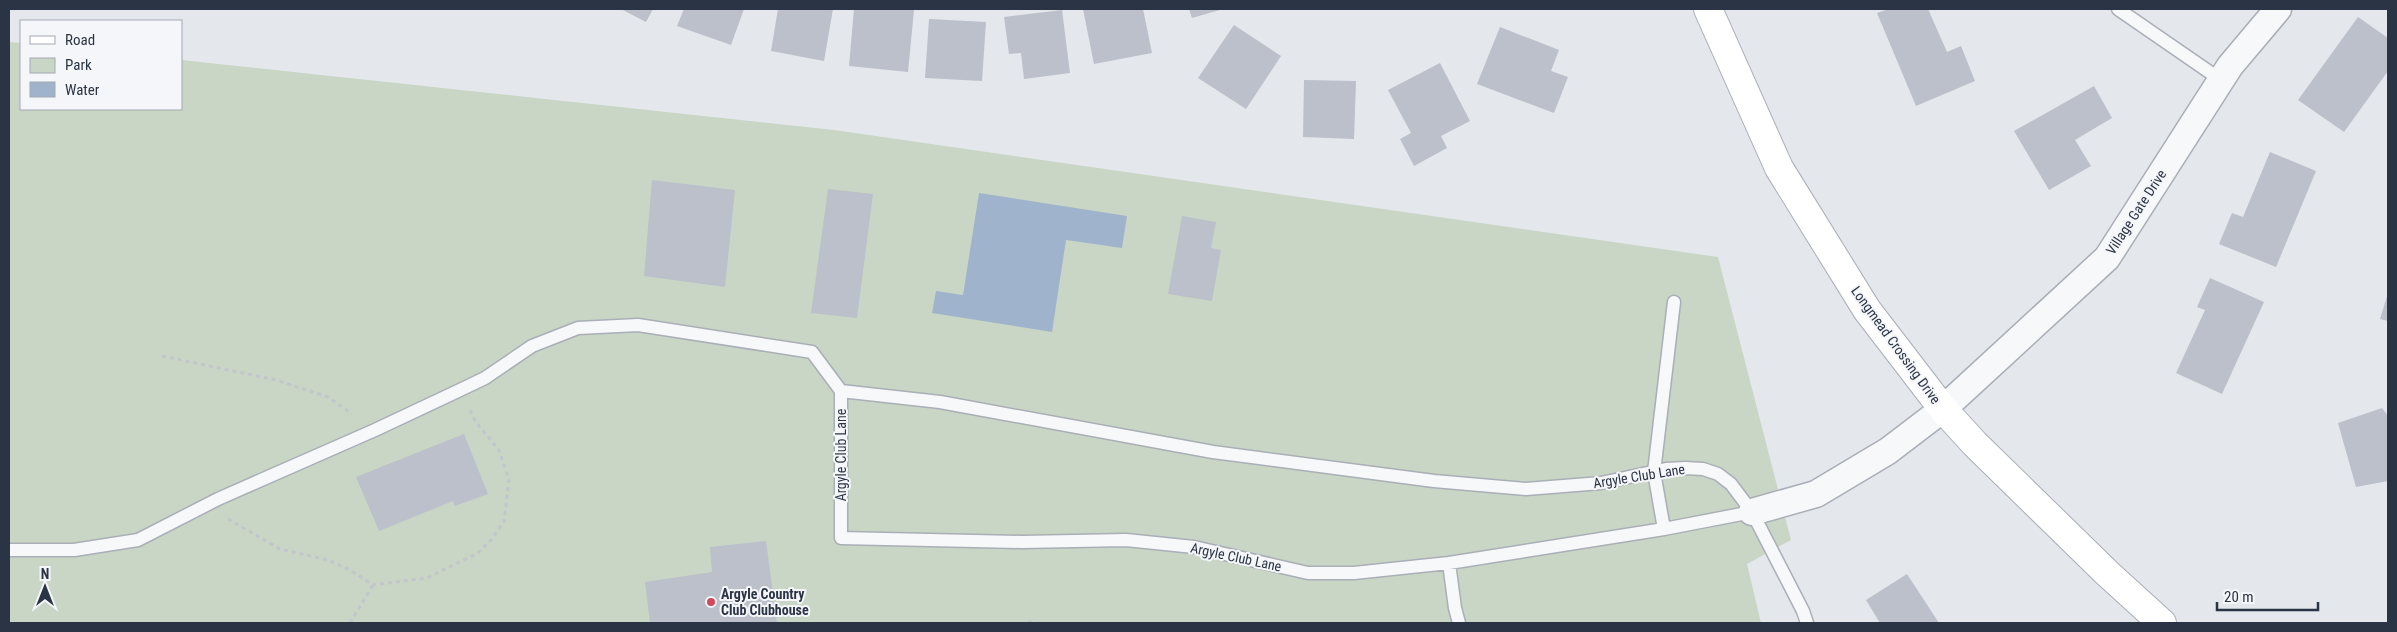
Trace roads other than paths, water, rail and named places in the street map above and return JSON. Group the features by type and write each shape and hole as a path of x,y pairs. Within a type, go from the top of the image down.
{"street":[{"name":"Longmead Crossing Drive","path":"1708,9 1779,168 1866,310 1943,409 1975,444 2107,573 2162,623"},
{"name":"Village Gate Drive","path":"1943,409 2107,258 2230,66 2278,9"},
{"name":"Argyle Club Lane","path":"1752,512 1816,494 1888,451 1943,409"}],"lane":[{"path":"2118,9 2221,80"},
{"path":"1664,530 1654,472 1674,302"},
{"path":"9,550 74,550 138,540 218,499 376,430 485,378 532,346 578,328 638,325 812,352 841,391"},
{"name":"Argyle Club Lane","path":"1752,512 1664,530 1449,563 1354,573 1308,573 1194,547 1126,540 1022,542 841,538 841,391 940,402 1213,452 1434,481 1526,489 1601,483 1654,472 1685,468 1703,469 1718,474 1731,484 1752,512 1807,623"},
{"path":"1449,563 1459,623"}],"water":[{"path":"979,193 1127,216 1122,248 1066,240 1052,332 932,313 936,291 963,295"}],"place":[{"name":"Argyle Country Club Clubhouse","path":"711,602"}]}
